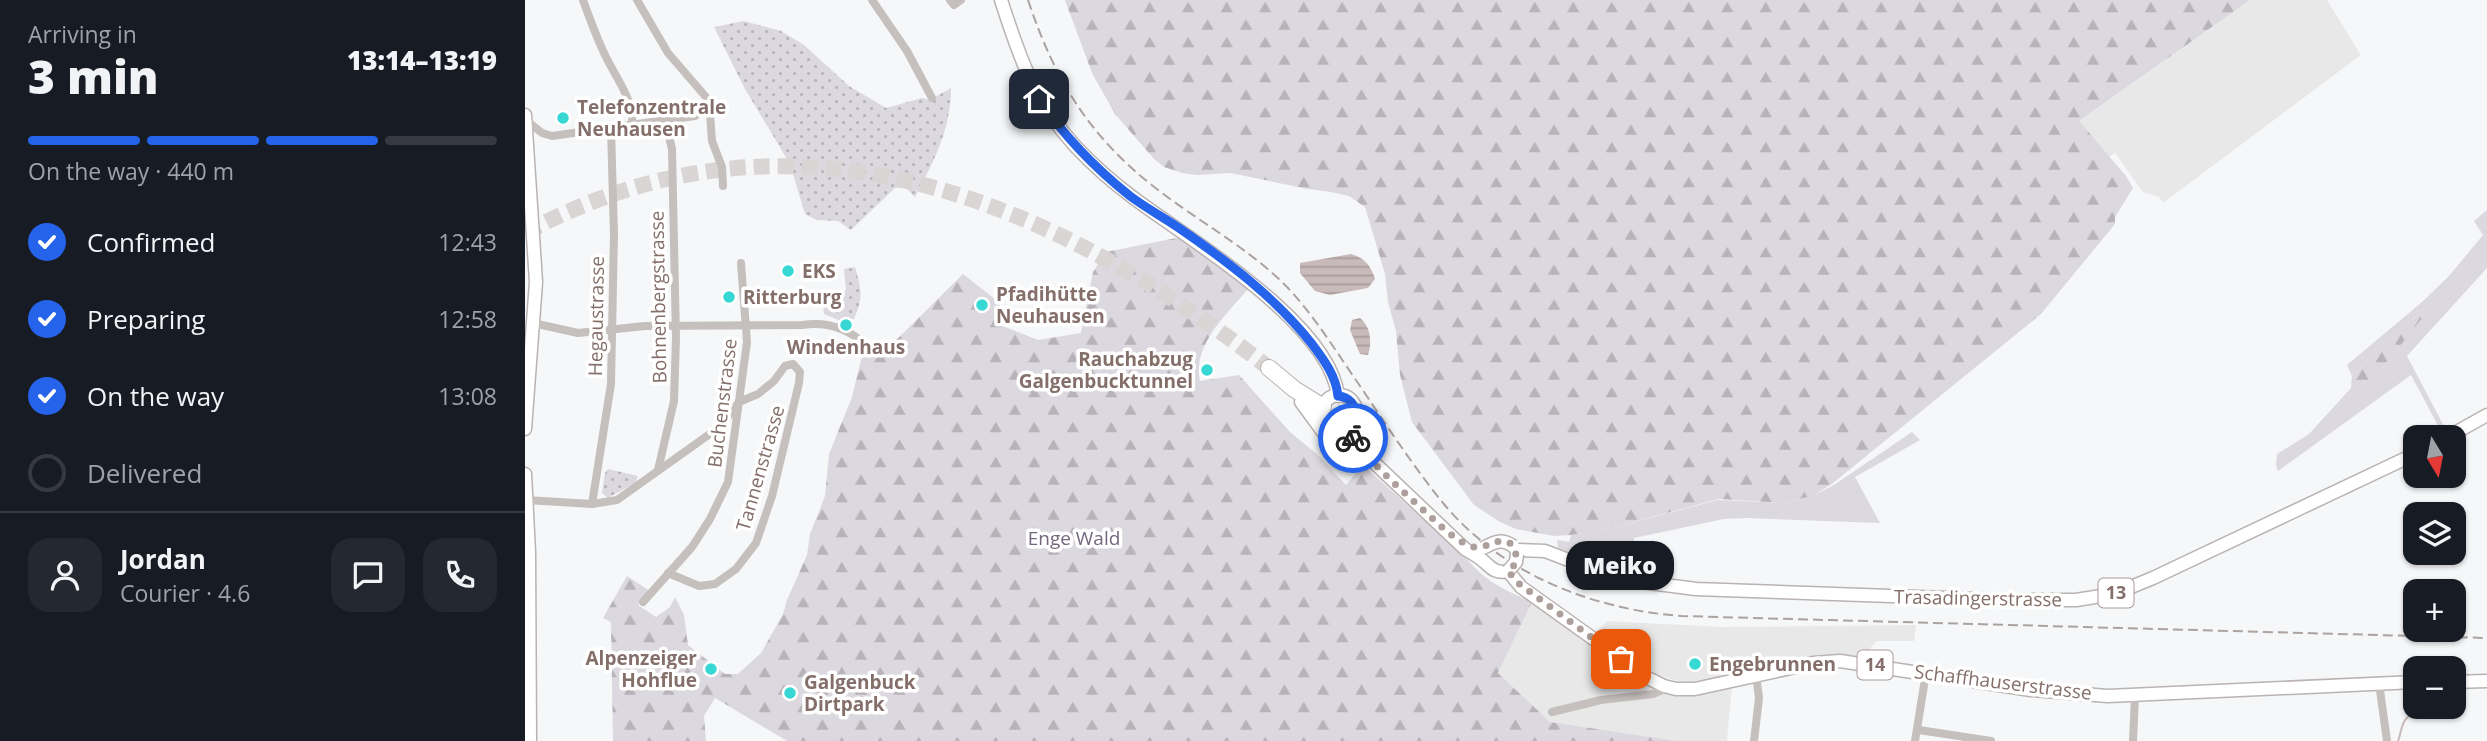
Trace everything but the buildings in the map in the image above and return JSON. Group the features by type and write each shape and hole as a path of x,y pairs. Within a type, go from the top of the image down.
{"highway":[{"path":"1269,368 1298,396 1323,407"}],"main road":[{"path":"1001,0 1030,81 1039,99 1062,131 1089,160 1124,190 1210,250 1281,310 1326,363 1334,376 1338,396"},
{"path":"525,117 533,323 525,429"},
{"path":"1298,396 1323,432 1365,454"},
{"path":"1323,407 1329,399 1338,396 1348,399 1355,410 1354,420 1346,427"},
{"name":"13","path":"1323,407 1323,418 1329,426 1336,429 1346,427 1365,454 1465,549 1491,569 1505,572"},
{"path":"2466,427 2487,415"},
{"name":"Trasadingerstrasse","path":"1515,550 1545,551 1616,577 1672,587 2003,600 2087,600 2114,594 2153,579 2403,460"},
{"path":"525,474 529,552 528,740"},
{"name":"13","path":"1447,531 1467,545 1483,548 1497,541 1506,541 1515,550"},
{"path":"1505,572 1516,562 1515,550"},
{"name":"Schaffhauserstrasse","path":"1505,572 1635,669 1664,686 1676,689 1695,689 1813,663 1840,661 2031,690 2135,696 2403,682"},
{"path":"2466,682 2487,681"}],"street":[{"path":"583,0 605,56 629,102 633,115 632,124"},
{"path":"637,0 668,53 706,97 712,141 722,167 723,186"},
{"path":"872,0 907,51 932,98"},
{"path":"950,0 954,5 961,0"},
{"path":"525,117 542,133 552,136 695,116"},
{"name":"Bohnenbergstrasse","path":"659,470 674,401 675,326 672,149 661,122"},
{"name":"Hegaustrasse","path":"592,504 611,384 614,234 611,128"},
{"name":"Buchenstrasse","path":"643,602 692,547 710,519 728,482 747,342 741,263"},
{"path":"533,323 578,333 645,326 815,323 851,331 865,344"},
{"name":"Tannenstrasse","path":"669,573 699,586 715,584 736,569 756,543 772,496 800,372 793,364 785,366 774,381 758,394 739,402"},
{"path":"526,500 592,504 617,500 721,426 739,402"},
{"path":"1915,741 1919,730 1926,673"},
{"path":"1754,741 1759,698 1756,675"},
{"path":"2379,683 2387,741"},
{"path":"1552,712 1601,700 1653,694 1664,686"},
{"path":"2133,741 2135,696"},
{"path":"1919,730 1991,741"}],"shaded area":[{"path":"2250,0 2327,0 2361,55 2163,203 2159,197 2143,192 2115,153 2109,157 2078,122"},
{"path":"1351,254 1364,260 1372,270 1375,279 1368,288 1330,295 1315,291 1300,273 1300,263"},
{"path":"1360,318 1370,335 1368,355 1360,354 1350,330 1352,320"},
{"path":"1532,602 1656,685 1732,686 1727,741 1678,741 1550,722 1498,673"},
{"path":"1608,621 1720,627 1916,625 1914,641 1876,641 1865,655 1797,660 1732,676 1684,683 1658,675 1595,632"}],"green space":[{"path":"1065,0 2250,0 2079,121 2133,188 2115,217 2115,224 2041,314 1833,483 1815,495 1784,503 1719,499 1604,530 1554,536 1516,529 1474,505 1412,422 1400,375 1396,331 1388,302 1385,274 1365,207 1349,196 1331,192 1230,173 1197,175 1164,167 1115,114 1092,73"},
{"path":"744,21 781,31 804,45 849,86 886,108 922,98 930,100 951,88 945,131 915,197 905,187 895,188 851,230 838,221 817,220 805,214 790,164 745,89 714,27"},
{"path":"2487,210 2487,268 2407,356 2443,425 2438,425 2411,375 2278,471 2277,454 2309,434 2351,388 2354,391 2383,367 2429,304 2352,376 2347,365 2449,276 2483,235 2474,221"},
{"name":"Enge Wald","path":"1181,237 1249,288 1222,319 1206,343 1201,355 1200,381 1239,375 1290,432 1319,456 1346,485 1363,465 1488,579 1532,602 1498,673 1550,722 1678,741 787,741 715,698 704,716 706,741 613,741 611,622 603,618 627,576 650,591 638,605 656,617 670,607 675,597 684,615 688,645 725,674 738,674 761,653 783,614 807,555 810,534 825,496 829,454 852,397 865,344 882,354 963,274 1000,303 1000,325 1038,340 1081,333 1093,272 1106,252"},
{"path":"855,267 861,293 854,319 841,321 824,314 823,301 843,298 843,292 846,290 844,269"},
{"path":"2429,304 2431,307 2383,367 2353,392 2352,376"},
{"path":"1912,432 1920,440 1855,477 1880,523 1724,519 1634,538 1631,567 1608,559 1612,566 1606,568 1558,548 1557,540 1569,542 1571,535 1604,530 1718,500 1784,503 1815,495"},
{"path":"608,469 638,476 635,483 608,498 602,493"}],"waterway":[{"path":"2398,741 2407,719"}],"tunnel":[{"path":"525,233 624,190 722,169 819,168 915,183 1008,213 1098,255 1185,307 1269,368"}],"railway":[{"path":"1028,0 1049,55 1062,80 1076,103 1110,146 1153,186 1273,273 1317,323 1400,446 1443,503 1466,528 1492,550 1550,584 1614,605 1681,616 2487,638"}],"way so far":[{"path":"1353,438 1398,487 1447,531 1467,545 1483,548 1497,541 1506,541 1513,545 1517,558 1508,571 1521,587 1621,659"}],"place":[{"name":"Telefonzentrale Neuhausen","path":"563,118"},
{"name":"EKS","path":"788,271"},
{"name":"Ritterburg","path":"729,297"},
{"name":"Pfadihütte Neuhausen","path":"982,305"},
{"name":"Windenhaus","path":"846,325"},
{"name":"Rauchabzug Galgenbucktunnel","path":"1207,370"},
{"name":"Meiko","path":"1621,659"},
{"name":"Engebrunnen","path":"1695,664"},
{"name":"Alpenzeiger Hohflue","path":"711,669"},
{"name":"Galgenbuck Dirtpark","path":"790,693"}],"route":[{"path":"1039,99 1062,131 1089,160 1131,196 1227,263 1296,325 1334,376 1338,396 1353,404 1355,417 1346,427 1353,438"}]}
